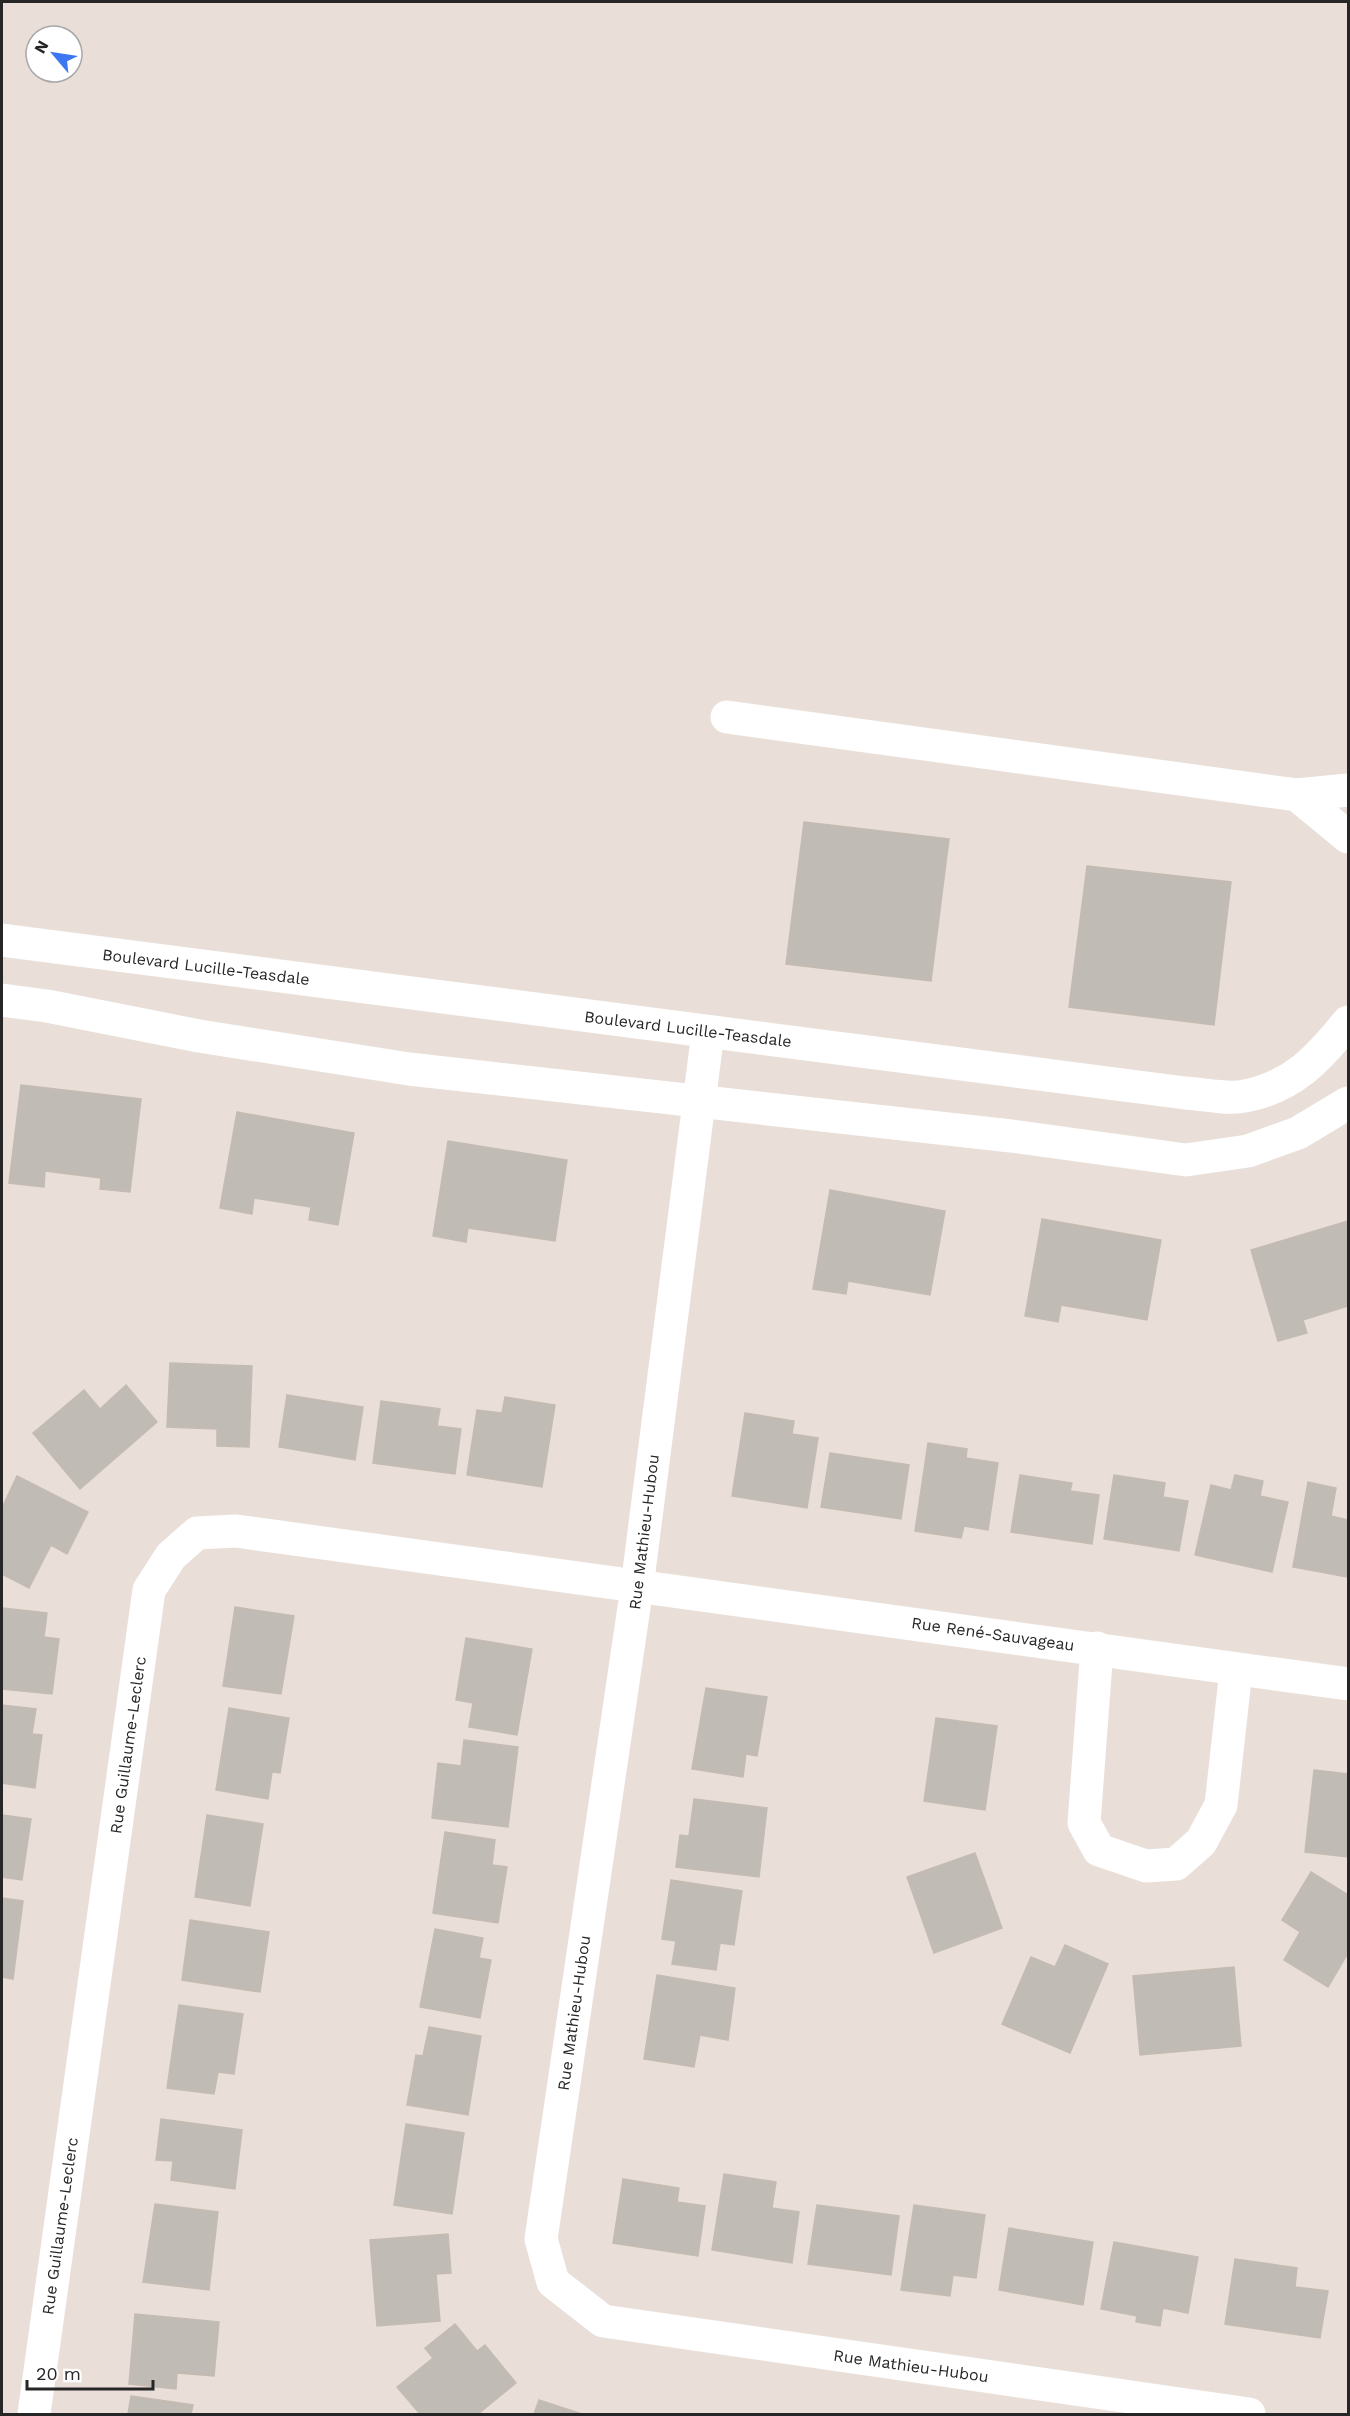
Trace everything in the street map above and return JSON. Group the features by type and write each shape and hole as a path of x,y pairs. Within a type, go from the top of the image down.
{"street":[{"path":"727,717 1297,795 1348,790"},
{"path":"1297,795 1348,837"},
{"name":"Boulevard Lucille-Teasdale","path":"2,940 1185,1093 1244,1097 1288,1083 1322,1054 1348,1022"},
{"path":"2,1000 47,1006 199,1036 409,1069 1011,1136 1186,1160 1248,1151 1268,1144 1298,1133 1348,1103"},
{"name":"Rue Mathieu-Hubou","path":"708,1032 637,1587 541,2239 553,2282 603,2321 1249,2415"},
{"name":"Rue Guillaume-Leclerc","path":"34,2415 149,1590 171,1556 197,1533 236,1531 637,1587"},
{"name":"Rue René-Sauvageau","path":"637,1587 1348,1684"},
{"path":"1097,1648 1084,1823 1099,1850 1146,1866 1176,1864 1201,1842 1221,1805 1236,1670"}],"building":[{"path":"804,822 949,839 931,981 786,964"},
{"path":"1087,866 1231,882 1214,1025 1069,1007"},
{"path":"21,1085 141,1099 130,1192 100,1189 101,1178 45,1171 44,1187 9,1183"},
{"path":"237,1112 354,1133 338,1225 309,1220 311,1207 254,1198 252,1214 220,1208"},
{"path":"448,1141 567,1160 555,1241 468,1228 466,1242 433,1236"},
{"path":"830,1190 945,1211 930,1295 848,1281 846,1294 813,1289"},
{"path":"1042,1219 1161,1240 1147,1320 1061,1305 1058,1322 1025,1316"},
{"path":"1348,1221 1348,1306 1303,1320 1307,1333 1278,1341 1251,1250"},
{"path":"170,1363 252,1366 249,1447 217,1446 217,1429 167,1427"},
{"path":"126,1385 157,1422 80,1489 33,1433 84,1390 100,1409"},
{"path":"287,1395 363,1407 355,1460 279,1447"},
{"path":"505,1397 555,1405 542,1487 467,1475 477,1410 502,1413"},
{"path":"381,1401 440,1409 437,1426 461,1429 455,1474 373,1463"},
{"path":"745,1413 794,1421 792,1434 818,1438 807,1508 732,1496"},
{"path":"928,1443 967,1449 966,1458 998,1463 988,1530 964,1526 961,1538 915,1531"},
{"path":"830,1453 909,1465 901,1519 821,1507"},
{"path":"1020,1475 1072,1483 1070,1491 1099,1495 1092,1544 1011,1532"},
{"path":"1114,1475 1165,1483 1163,1497 1188,1501 1179,1551 1104,1539"},
{"path":"1235,1475 1263,1481 1260,1496 1288,1502 1272,1572 1195,1555 1211,1485 1231,1490"},
{"path":"17,1476 88,1512 67,1554 51,1545 29,1588 2,1574 2,1508"},
{"path":"1308,1482 1336,1488 1331,1516 1348,1520 1348,1577 1293,1567"},
{"path":"235,1607 294,1616 281,1694 223,1686"},
{"path":"2,1608 47,1613 44,1637 59,1639 52,1694 2,1689"},
{"path":"466,1638 532,1649 517,1735 469,1727 473,1703 456,1700"},
{"path":"706,1688 767,1697 757,1756 746,1754 743,1777 692,1769"},
{"path":"2,1705 36,1709 32,1734 42,1735 35,1788 2,1783"},
{"path":"229,1708 289,1718 280,1773 272,1772 268,1799 216,1790"},
{"path":"936,1718 997,1726 985,1810 924,1801"},
{"path":"464,1740 518,1747 508,1827 432,1818 438,1763 461,1766"},
{"path":"1314,1770 1348,1774 1348,1857 1305,1852"},
{"path":"694,1799 767,1808 759,1877 676,1867 680,1835 689,1836"},
{"path":"2,1815 31,1819 22,1880 2,1877"},
{"path":"207,1815 263,1824 250,1906 195,1897"},
{"path":"445,1832 495,1840 492,1865 507,1867 498,1923 433,1913"},
{"path":"975,1853 1002,1928 934,1953 907,1877"},
{"path":"1311,1872 1348,1895 1348,1953 1328,1987 1284,1960 1300,1932 1282,1920"},
{"path":"671,1880 742,1891 734,1945 720,1943 716,1970 672,1964 676,1941 662,1939"},
{"path":"2,1898 23,1901 13,1979 2,1977"},
{"path":"190,1920 269,1932 260,1992 182,1980"},
{"path":"435,1929 483,1938 479,1958 491,1960 480,2018 420,2007"},
{"path":"1065,1945 1108,1964 1070,2053 1002,2024 1031,1957 1055,1967"},
{"path":"1234,1967 1241,2046 1140,2055 1133,1976"},
{"path":"657,1975 735,1988 728,2040 700,2035 694,2067 644,2059"},
{"path":"179,2005 243,2014 234,2074 218,2072 214,2094 167,2088"},
{"path":"429,2027 481,2036 468,2115 407,2105 416,2055 423,2056"},
{"path":"161,2119 242,2130 235,2189 171,2180 173,2161 156,2160"},
{"path":"406,2124 464,2133 452,2214 394,2205"},
{"path":"724,2174 776,2182 772,2208 799,2212 792,2263 712,2250"},
{"path":"623,2179 679,2188 677,2202 705,2206 698,2256 613,2243"},
{"path":"155,2204 218,2212 209,2290 143,2282"},
{"path":"817,2205 899,2216 891,2275 808,2264"},
{"path":"914,2205 985,2215 976,2278 953,2275 950,2296 901,2290"},
{"path":"1009,2228 1093,2242 1083,2305 999,2290"},
{"path":"448,2234 451,2273 436,2274 440,2321 377,2326 370,2240"},
{"path":"1114,2242 1198,2257 1188,2313 1163,2308 1160,2326 1136,2322 1137,2316 1101,2309"},
{"path":"1235,2259 1297,2268 1295,2287 1328,2291 1320,2338 1225,2324"},
{"path":"135,2314 219,2322 214,2376 177,2373 176,2389 129,2384"},
{"path":"455,2324 477,2351 485,2345 516,2383 478,2414 420,2414 397,2387 433,2358 425,2348"},
{"path":"131,2396 193,2405 191,2414 128,2414"},
{"path":"539,2400 582,2414 534,2414"}]}
